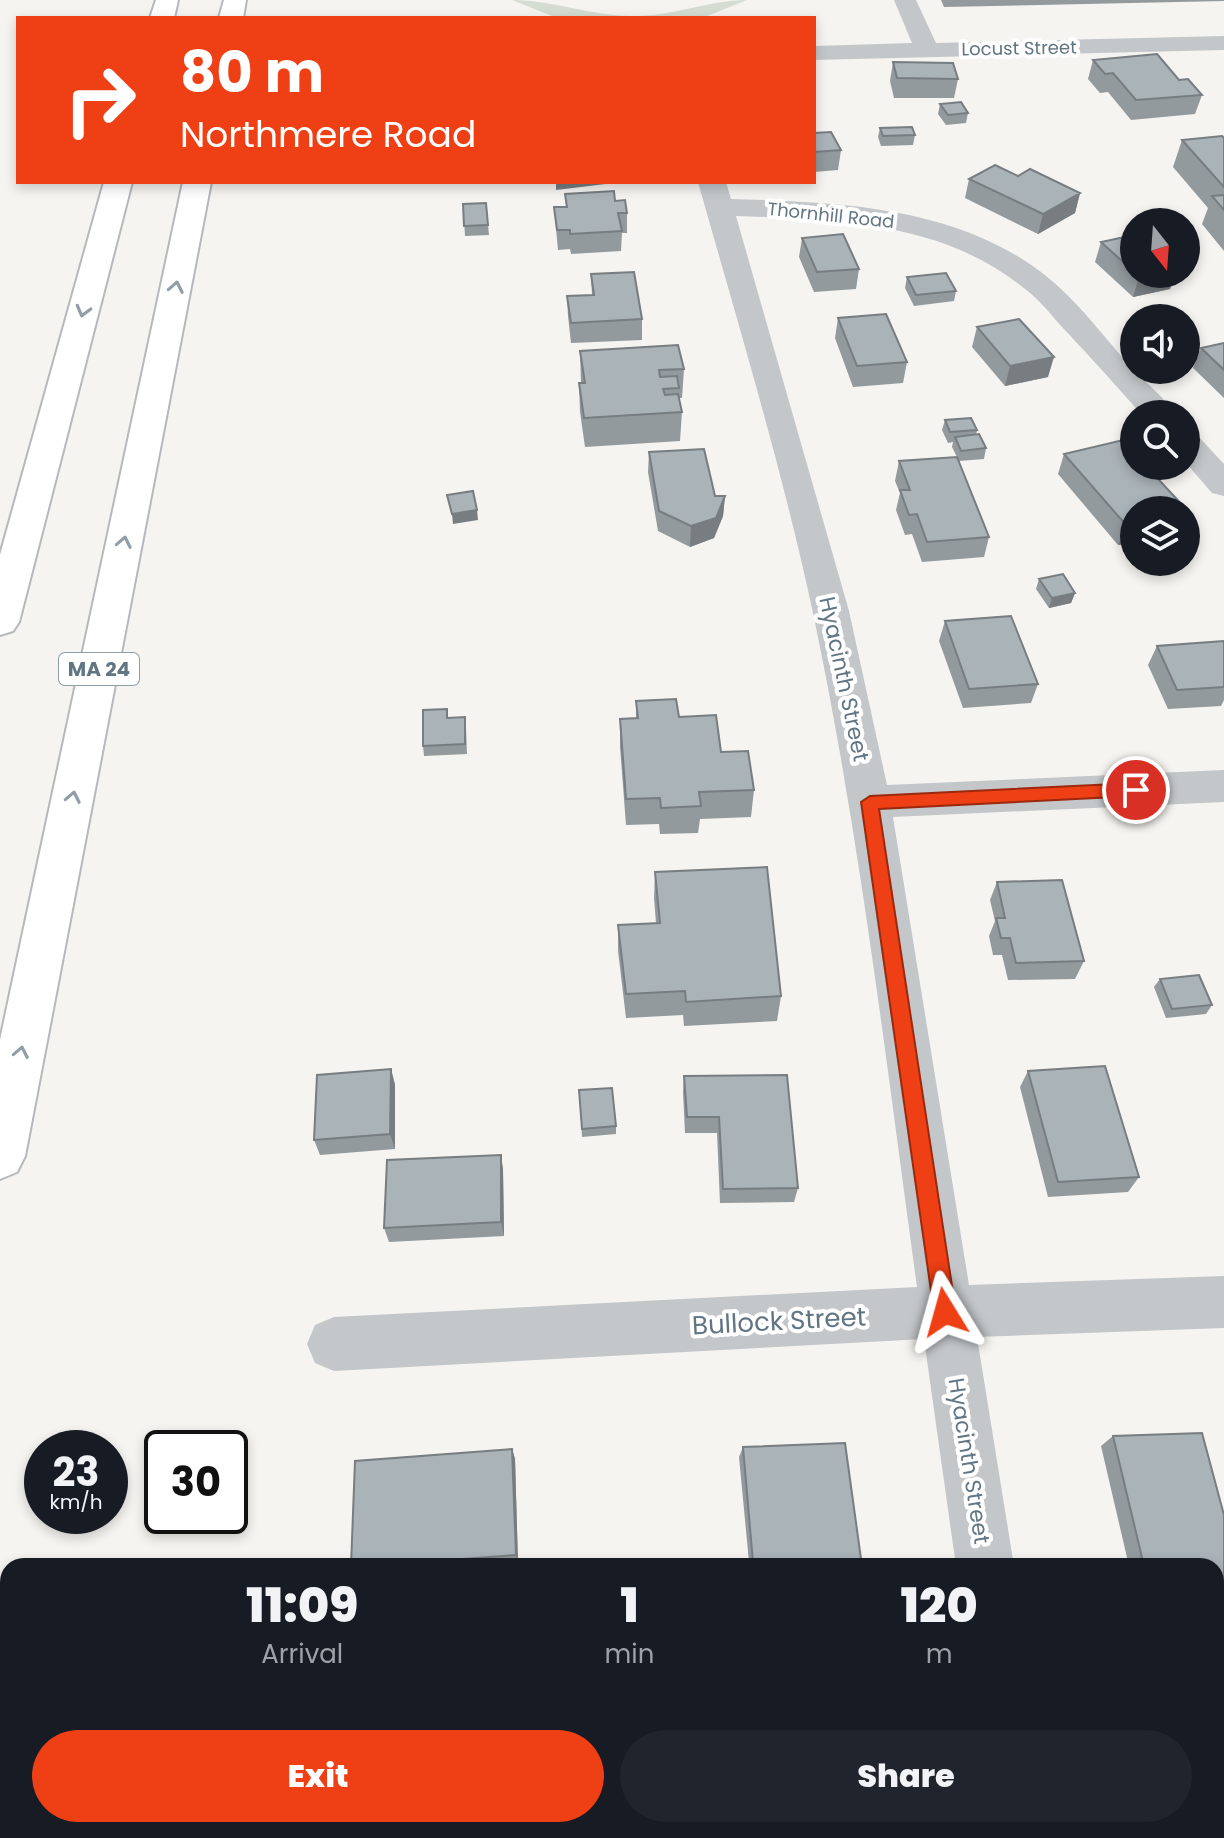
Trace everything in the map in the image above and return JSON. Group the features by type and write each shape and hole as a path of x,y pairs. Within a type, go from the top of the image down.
{"highway":[{"path":"0,622 117,184"},
{"name":"MA 24","path":"0,1156 197,184"}],"street":[{"path":"905,0 927,50"},
{"name":"Locust Street","path":"816,53 1213,50"},
{"name":"Thornhill Road","path":"716,195 886,218 938,232 986,251 1034,280 1146,400"},
{"name":"Hyacinth Street","path":"716,195 831,611 870,802 984,1558"},
{"path":"1200,458 1224,485"},
{"path":"870,802 1224,786"},
{"name":"Bullock Street","path":"334,1344 945,1312 1224,1302"}],"shaded area":[{"path":"512,0 620,16 552,16"},
{"path":"747,0 707,16 636,16 664,14 719,2"}],"building":[{"path":"1157,54 1179,80 1188,79 1202,95 1136,100 1113,73 1105,74 1093,60"},
{"path":"893,62 953,63 958,79 897,78"},
{"path":"961,102 968,113 948,115 940,104"},
{"path":"912,127 915,135 883,136 880,128"},
{"path":"831,132 841,150 816,152 816,133"},
{"path":"1224,138 1224,187 1182,140"},
{"path":"995,165 1018,176 1030,169 1080,193 1043,214 969,179"},
{"path":"614,191 615,201 625,200 627,213 618,213 622,231 570,234 570,230 557,230 554,207 567,207 565,194"},
{"path":"1224,195 1224,210 1212,196"},
{"path":"486,203 488,225 464,226 463,204"},
{"path":"843,234 859,269 817,272 802,238"},
{"path":"1120,238 1120,259 1101,242"},
{"path":"634,272 642,319 571,323 567,296 594,295 591,274"},
{"path":"946,273 956,291 916,295 907,277"},
{"path":"886,314 907,362 857,366 838,318"},
{"path":"1019,319 1054,357 1010,366 977,327"},
{"path":"1224,343 1224,370 1201,348"},
{"path":"678,345 684,369 659,370 660,377 677,376 679,388 663,389 665,395 678,394 682,412 584,418 579,383 585,383 580,351"},
{"path":"971,418 977,430 950,432 945,420"},
{"path":"979,434 986,448 961,451 955,437"},
{"path":"1120,441 1120,480 1159,480 1174,496 1120,496 1120,518 1064,454"},
{"path":"704,449 715,496 725,496 716,518 691,526 659,511 649,452"},
{"path":"957,457 989,537 927,542 917,514 909,515 900,490 910,490 899,461"},
{"path":"473,491 477,510 452,514 447,495"},
{"path":"1063,574 1075,593 1052,598 1039,579"},
{"path":"1011,616 1038,684 969,689 945,621"},
{"path":"1224,641 1224,687 1177,690 1157,646"},
{"path":"676,699 679,717 716,715 721,752 748,751 754,790 699,792 701,806 661,808 660,798 626,799 620,719 638,718 636,701"},
{"path":"447,709 447,718 465,717 465,744 423,746 423,710"},
{"path":"767,867 781,996 686,1002 685,991 626,994 618,925 660,923 655,872"},
{"path":"1062,880 1084,961 1016,963 1010,938 1001,938 996,918 1005,918 997,882"},
{"path":"1199,975 1212,1005 1172,1009 1160,979"},
{"path":"1105,1066 1139,1177 1058,1182 1028,1071"},
{"path":"391,1069 390,1134 314,1140 317,1075"},
{"path":"787,1075 798,1188 723,1189 719,1117 687,1117 684,1076"},
{"path":"612,1088 616,1126 582,1129 579,1090"},
{"path":"501,1155 501,1222 384,1228 387,1160"},
{"path":"1202,1433 1224,1515 1224,1558 1142,1558 1113,1436"},
{"path":"845,1443 861,1558 753,1558 743,1447"},
{"path":"512,1449 516,1555 351,1558 355,1461"}],"route":[{"path":"945,1312 870,802 1136,790"}]}
